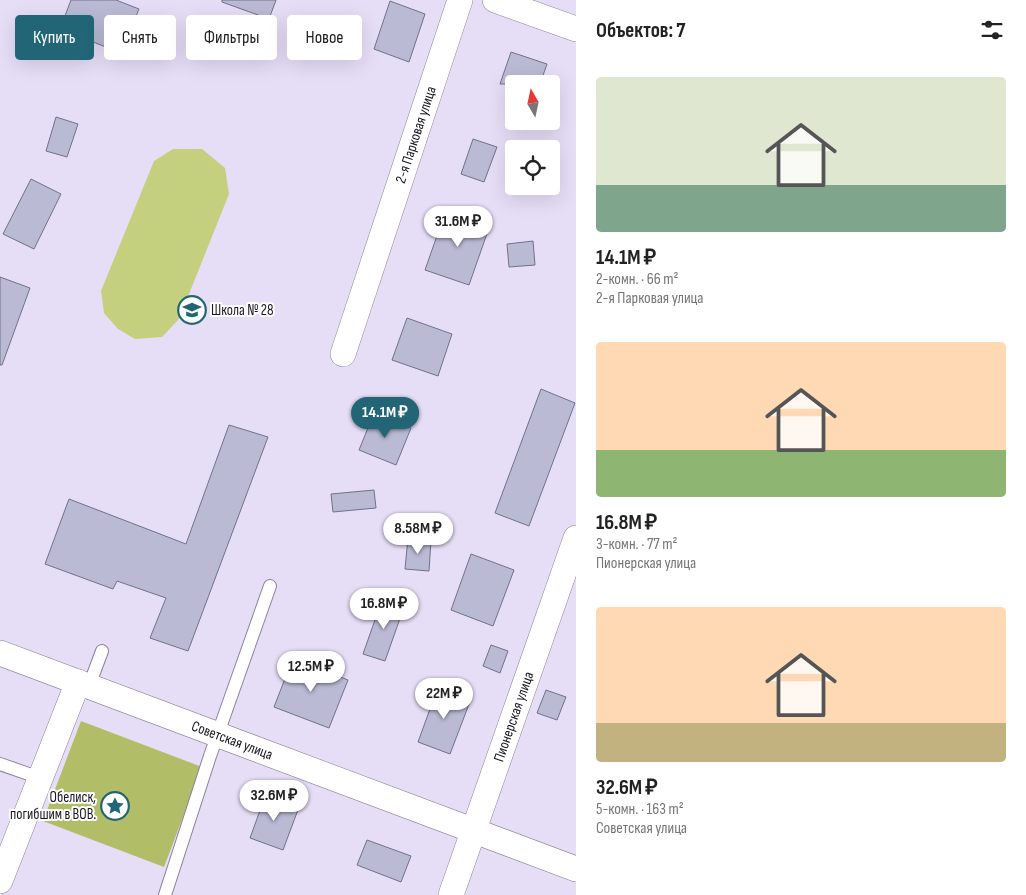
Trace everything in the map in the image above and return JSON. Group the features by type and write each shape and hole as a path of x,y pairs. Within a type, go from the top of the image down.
{"street":[{"name":"2-я Парковая улица","path":"343,354 460,0"},
{"path":"495,0 576,29"},
{"name":"Пионерская улица","path":"451,895 576,538"},
{"name":"Советская улица","path":"0,653 576,869"},
{"path":"0,881 40,778 83,684"}],"lane":[{"path":"165,895 270,586"},
{"path":"83,684 102,651"},
{"path":"0,764 40,778"}],"green space":[{"path":"173,149 202,149 225,168 229,194 179,319 162,337 135,339 118,329 104,313 101,291 154,161"},
{"path":"81,721 202,767 164,867 43,821"}],"building":[{"path":"71,0 116,0 139,9 137,15 104,15 104,46 94,42 94,15 65,15"},
{"path":"222,0 276,0 270,15 258,15 222,2"},
{"path":"390,1 425,14 409,62 374,49"},
{"path":"511,52 547,64 543,75 505,75 505,84 500,84"},
{"path":"56,117 78,124 67,157 46,151"},
{"path":"473,139 497,147 484,182 461,174"},
{"path":"31,179 61,194 34,249 3,234"},
{"path":"446,210 490,225 469,285 425,270"},
{"path":"533,241 535,265 509,267 507,244"},
{"path":"0,277 30,288 2,365 0,365"},
{"path":"407,318 452,334 438,376 392,360"},
{"path":"541,389 575,403 529,526 495,513"},
{"path":"374,413 411,428 396,465 359,450"},
{"path":"229,425 268,437 188,651 150,638 166,598 117,581 113,589 45,564 69,499 186,544"},
{"path":"374,490 376,508 333,512 331,494"},
{"path":"408,538 431,540 429,571 405,569"},
{"path":"471,554 514,570 493,626 451,610"},
{"path":"382,600 404,607 385,661 363,654"},
{"path":"491,645 508,651 500,673 483,666"},
{"path":"293,658 348,680 329,728 274,707"},
{"path":"438,687 471,699 450,754 418,742"},
{"path":"546,690 566,697 557,720 537,713"},
{"path":"266,794 299,807 283,850 250,838"},
{"path":"367,840 411,856 401,882 357,865"}],"place":[{"name":"Школа № 28","path":"192,310"},
{"name":"Обелиск, погибшим в ВОВ.","path":"115,806"}]}
